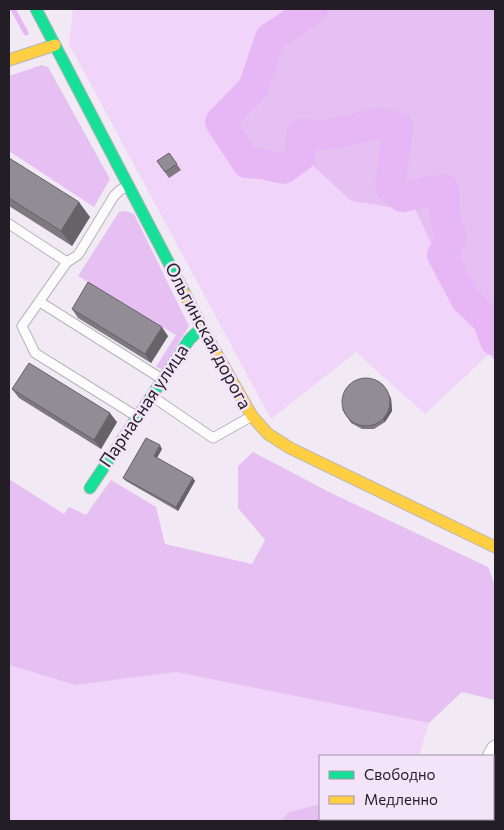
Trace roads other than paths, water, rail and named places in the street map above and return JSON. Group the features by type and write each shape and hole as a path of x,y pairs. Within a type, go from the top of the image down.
{"street":[{"name":"Ольгинская дорога","path":"36,9 203,330 252,416 268,434 290,448 495,548"},
{"path":"9,60 55,45"},
{"name":"Парнасная улица","path":"90,488 189,340 196,333 203,330"}],"lane":[{"path":"129,186 120,190 114,196 78,255 66,262 22,326 36,353 137,417"},
{"path":"9,224 66,262"},
{"path":"40,302 162,379"},
{"path":"151,396 213,438 252,416"}],"waterway":[{"path":"13,9 26,33"},
{"path":"313,9 270,38 253,88 220,122 247,163 283,169 300,157 301,134 326,135 379,123 398,127 390,187 402,197 444,189 445,221 452,237 442,255 466,300 487,320 495,341"}]}
